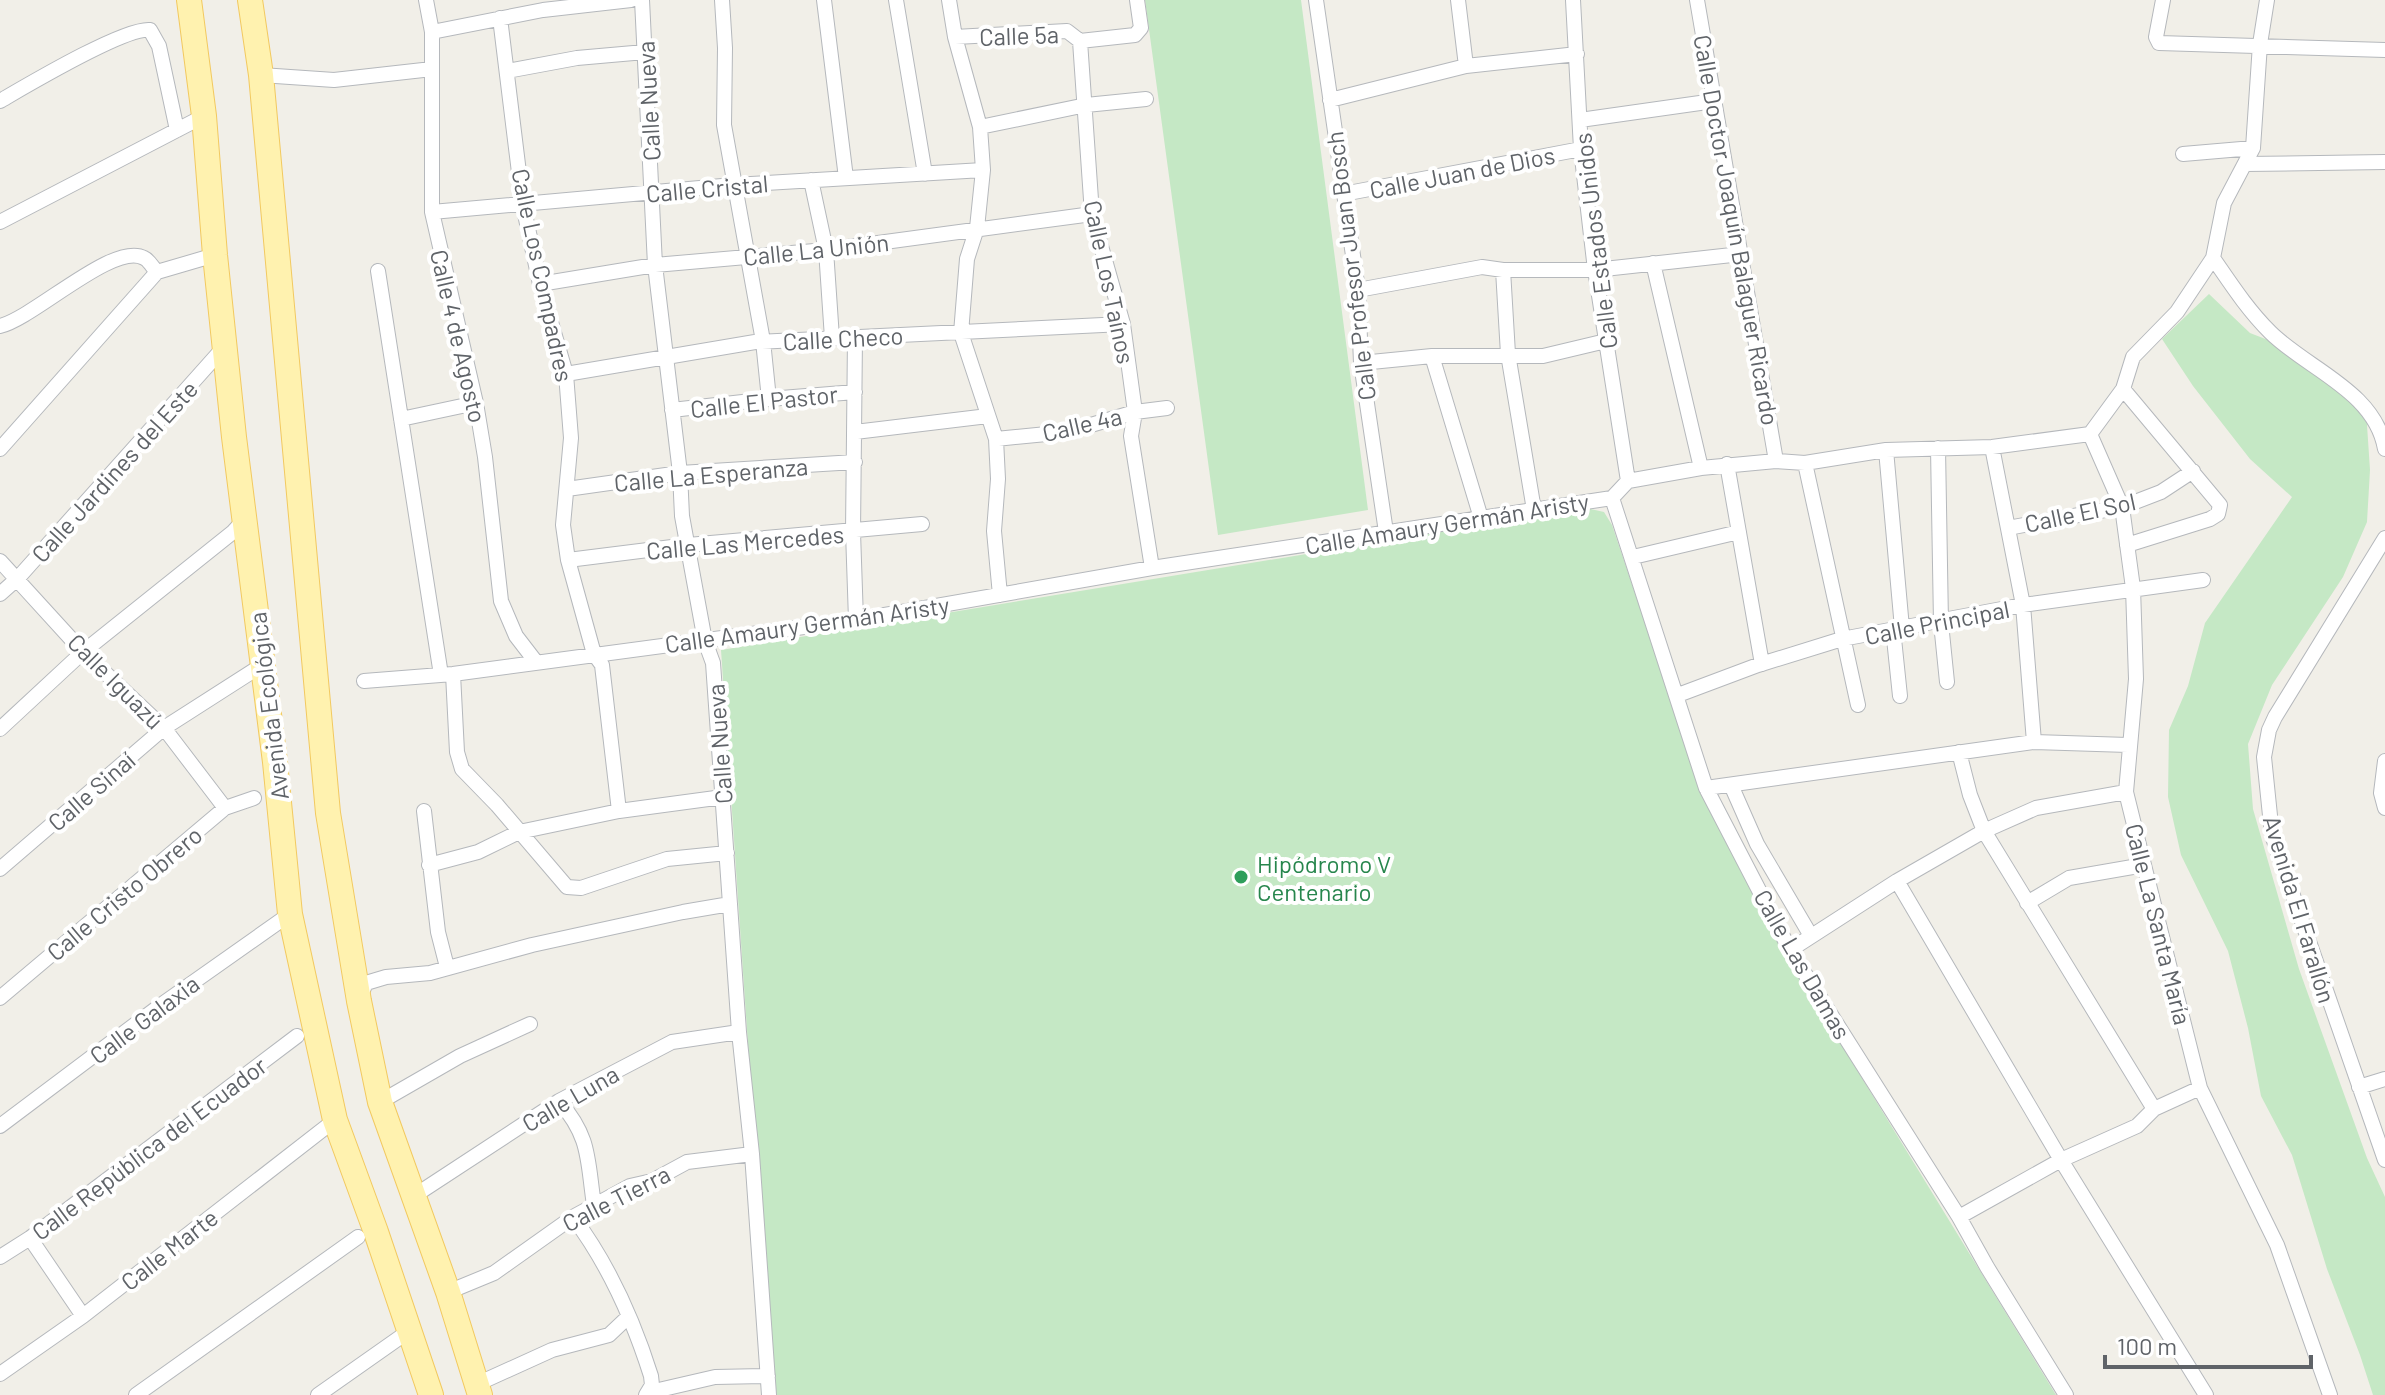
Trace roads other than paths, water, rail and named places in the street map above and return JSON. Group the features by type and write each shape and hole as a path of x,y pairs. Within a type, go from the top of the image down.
{"main road":[{"name":"Avenida Ecológica","path":"189,0 290,914 335,1120 431,1395"},
{"name":"Avenida Ecológica","path":"250,0 261,75 328,813 359,1001 380,1102 448,1292 478,1389"}],"street":[{"name":"Calle 4 de Agosto","path":"426,0 432,32 432,212 476,403 501,601 516,636 536,662"},
{"path":"432,32 543,10 631,0"},
{"name":"Calle Nueva","path":"642,0 655,265 680,473 682,516 705,641 713,663 769,1395"},
{"path":"722,0 724,125 763,341 769,399"},
{"path":"824,0 846,178"},
{"path":"896,0 925,174"},
{"path":"949,0 955,37 980,127 983,170 977,228 967,259 961,333 996,439 998,479 994,531 1000,595"},
{"name":"Calle 5a","path":"955,37 1067,31 1080,41 1126,38 1135,35 1141,28 1137,0"},
{"name":"Calle Profesor Juan Bosch","path":"1316,0 1358,290 1361,363 1386,532"},
{"path":"1458,0 1466,66"},
{"name":"Calle Estados Unidos","path":"1573,0 1581,149 1595,270 1628,481"},
{"name":"Calle Doctor Joaquín Balaguer Ricardo","path":"1697,0 1776,461"},
{"path":"2163,0 2156,37 2159,43 2385,50"},
{"path":"1628,481 1727,464 1805,463 1886,450 1992,447 2090,434 2123,389 2133,357 2177,312 2213,258 2224,203 2253,148 2260,44 2267,0"},
{"name":"Calle Los Compadres","path":"500,18 523,205 540,284 566,374 571,438 563,525 568,560 594,654 602,665 619,811"},
{"path":"0,101 48,73 133,32 150,30 159,46 177,130"},
{"name":"Calle Los Taínos","path":"1080,41 1092,214 1123,324 1135,412 1131,436 1152,568"},
{"path":"507,71 577,58 645,52"},
{"path":"1330,100 1466,66 1577,54"},
{"path":"261,75 334,80 432,69"},
{"path":"980,127 1086,105 1146,99"},
{"path":"1580,120 1714,101"},
{"path":"0,222 204,116"},
{"path":"2183,154 2253,148"},
{"name":"Calle Juan de Dios","path":"1343,194 1581,149"},
{"path":"2245,164 2385,162"},
{"name":"Calle Cristal","path":"432,212 733,185 983,170"},
{"path":"811,180 826,250 832,338"},
{"name":"Calle La Unión","path":"540,284 655,265 826,250 1092,214"},
{"path":"1358,290 1482,267 1503,270 1595,270 1741,254"},
{"path":"0,449 157,272 215,255"},
{"path":"0,326 38,307 99,266 135,256 145,258 157,272"},
{"path":"2213,258 2233,291 2268,330 2292,352 2355,397 2374,421 2385,449"},
{"path":"1653,263 1701,468"},
{"path":"1503,270 1508,354 1534,510"},
{"path":"378,271 447,675 458,761 567,887 581,888 667,859 727,853"},
{"name":"Calle Checo","path":"566,374 763,341 1123,324"},
{"path":"855,337 853,532 856,620"},
{"path":"1361,363 1432,356 1543,356 1606,341"},
{"name":"Calle Jardines del Este","path":"0,594 18,578 226,345"},
{"path":"1432,356 1481,518"},
{"path":"2123,389 2220,505 2218,514 2210,519 2127,545"},
{"name":"Calle El Pastor","path":"672,410 855,392"},
{"path":"401,419 476,403"},
{"name":"Calle 4a","path":"996,439 1067,432 1135,412 1167,408"},
{"path":"855,432 988,416"},
{"name":"Calle La Santa María","path":"2090,434 2122,507 2133,588 2136,679 2126,792 2144,865 2200,1088 2277,1245 2327,1394"},
{"path":"1992,447 2023,605 2034,742"},
{"path":"1938,448 1941,623 1947,682"},
{"path":"1886,450 1900,696"},
{"name":"Calle La Esperanza","path":"567,489 680,473 855,462"},
{"path":"1805,463 1858,705"},
{"path":"1727,464 1762,664"},
{"name":"Calle El Sol","path":"2008,528 2122,507 2161,492 2193,471"},
{"name":"Calle Amaury Germán Aristy","path":"364,681 447,675 856,620 1152,568 1612,498 1628,481"},
{"name":"Calle Las Damas","path":"1612,498 1706,788 1790,950 1959,1217 2066,1395"},
{"path":"0,729 83,652 245,520"},
{"name":"Calle Las Mercedes","path":"568,560 688,545 922,524"},
{"path":"1633,557 1739,532"},
{"name":"Avenida El Farallón","path":"2385,538 2275,717 2264,757 2272,835 2385,1160"},
{"name":"Calle Iguazú","path":"0,561 83,652 164,728 225,808"},
{"name":"Calle Principal","path":"1678,695 1842,639 1941,623 2023,605 2203,580"},
{"name":"Calle Sinaí","path":"0,869 164,728 264,664"},
{"path":"1706,788 2034,742 2128,745"},
{"path":"1959,752 1970,795 1984,831 2154,1109"},
{"path":"2385,761 2381,793 2385,808"},
{"path":"1731,785 1757,844 1811,936"},
{"path":"1790,950 1897,881 1984,831 2036,808 2126,792"},
{"path":"429,865 478,852 519,832 619,811 723,797"},
{"name":"Calle Cristo Obrero","path":"0,998 225,808 254,798"},
{"path":"424,811 439,940 447,967"},
{"path":"2027,903 2069,878 2144,865"},
{"path":"1897,881 2061,1160 2206,1395"},
{"path":"359,1001 366,983 376,979 430,973 532,945 730,904"},
{"name":"Calle Galaxia","path":"0,1126 161,1005 290,914"},
{"path":"380,1102 460,1056 530,1024"},
{"name":"Calle Luna","path":"414,1196 559,1101 672,1042 739,1032"},
{"name":"Calle República del Ecuador","path":"0,1257 30,1238 297,1036"},
{"path":"2359,1087 2385,1079"},
{"path":"1959,1217 2061,1160 2137,1126 2154,1109 2200,1088"},
{"path":"559,1101 575,1120 585,1141 594,1205"},
{"name":"Calle Marte","path":"0,1374 83,1316 335,1120"},
{"name":"Calle Tierra","path":"448,1292 494,1273 573,1217 630,1186 652,1181 687,1162 752,1154"},
{"path":"573,1217 604,1261 628,1317 651,1376 648,1393 715,1377 768,1376"},
{"path":"136,1395 358,1237"},
{"path":"30,1238 83,1316"},
{"path":"478,1389 552,1350 609,1335 628,1317"},
{"path":"318,1395 409,1331"}],"place":[{"name":"Hipódromo V Centenario","path":"1241,877"}]}
